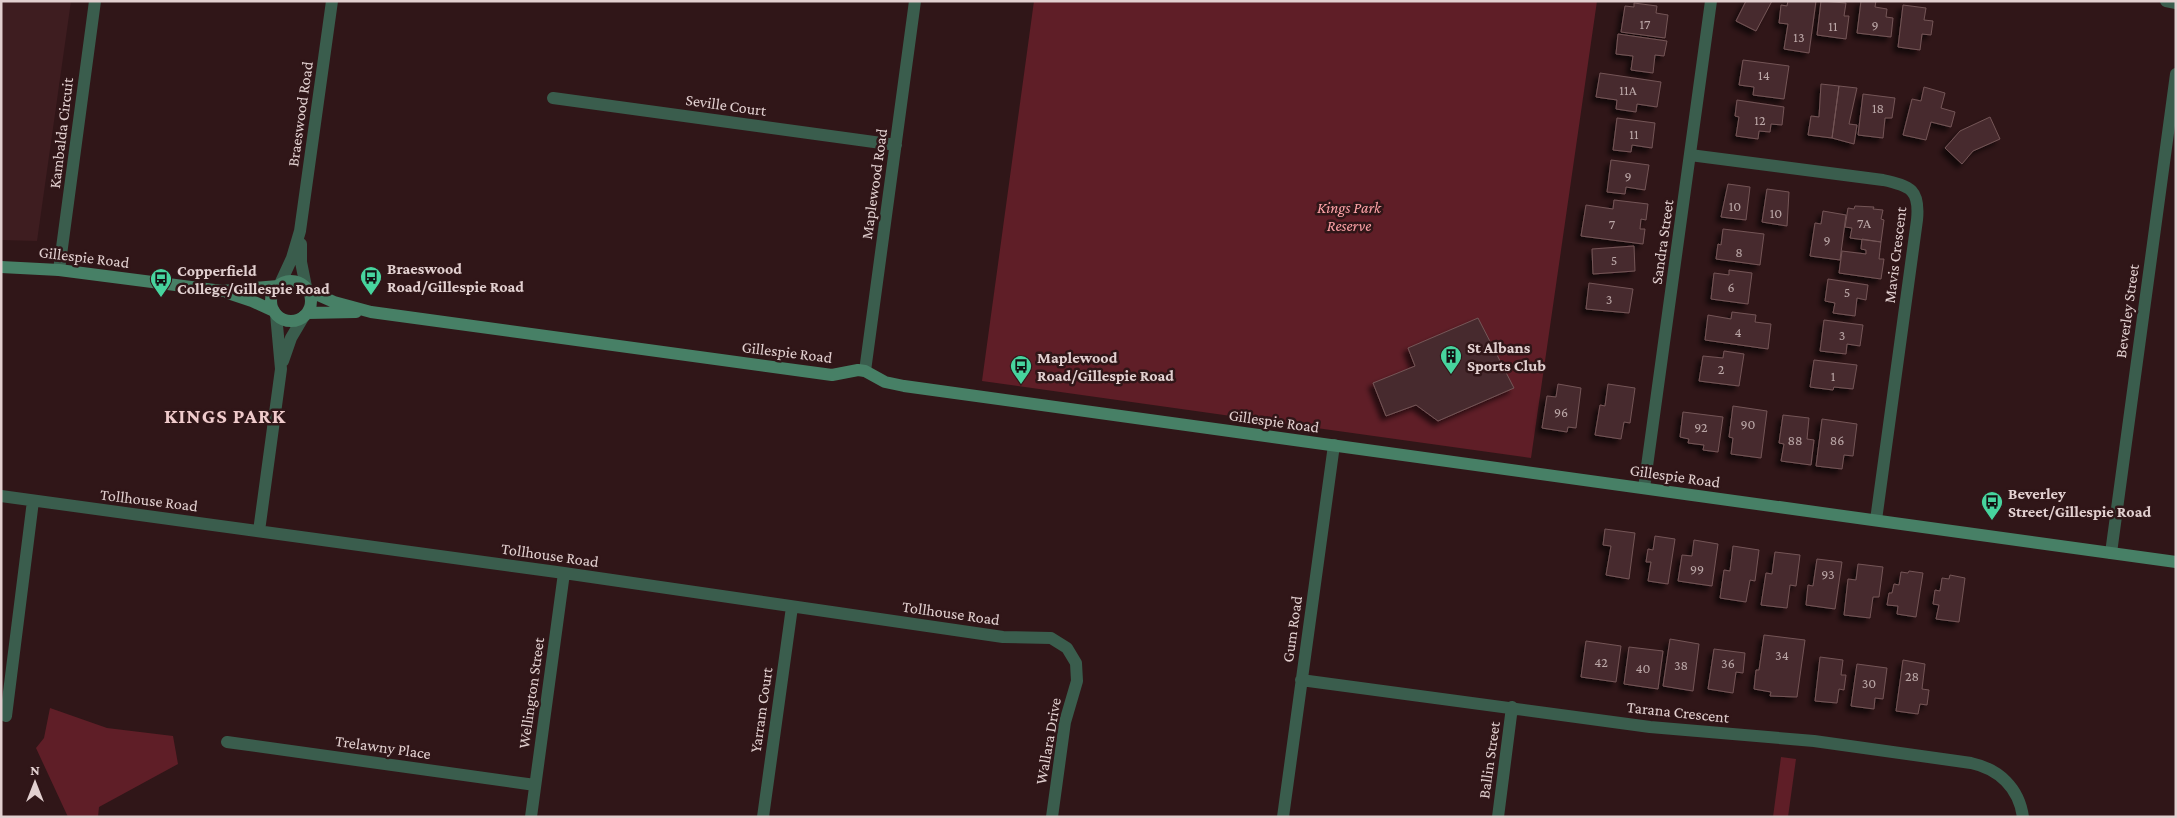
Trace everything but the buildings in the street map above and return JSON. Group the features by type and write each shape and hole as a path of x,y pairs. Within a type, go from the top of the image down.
{"street":[{"name":"Kambalda Circuit","path":"59,270 95,1"},
{"name":"Braeswood Road","path":"279,285 292,258 300,231 332,1"},
{"name":"Maplewood Road","path":"865,371 916,1"},
{"name":"Sandra Street","path":"1644,488 1711,1"},
{"path":"2166,1 2176,2"},
{"name":"Beverley Street","path":"2111,553 2176,74"},
{"name":"Seville Court","path":"553,98 896,145"},
{"name":"Mavis Crescent","path":"1690,155 1883,180 1902,184 1914,192 1918,204 1917,220 1876,520"},
{"name":"Braeswood Road","path":"300,231 301,262 308,289"},
{"name":"Gillespie Road","path":"1,267 59,270 222,291 252,300 275,312"},
{"path":"259,530 281,369 291,338 311,302 308,289 296,282 279,285 271,298 275,312 281,369"},
{"name":"Gillespie Road","path":"222,291 279,285"},
{"name":"Gillespie Road","path":"308,289 334,302 371,312 832,375 858,370 865,371 885,382 904,386 2176,562"},
{"path":"275,312 281,318 293,321 306,314"},
{"name":"Gillespie Road","path":"306,314 371,312"},
{"name":"Gum Road","path":"1283,817 1334,446"},
{"name":"Tollhouse Road","path":"1,496 259,530 1004,637 1051,638 1067,648 1072,655 1077,670"},
{"path":"6,716 33,501"},
{"name":"Wellington Street","path":"531,817 564,573"},
{"name":"Yarram Court","path":"763,817 792,607"},
{"name":"Wallara Drive","path":"1052,817 1065,722 1077,680 1077,670"},
{"name":"Tarana Crescent","path":"1302,680 1650,727 1814,741 1971,763 1991,769 2007,781 2019,800 2023,817"},
{"name":"Ballin Street","path":"1498,817 1512,707"},
{"name":"Trelawny Place","path":"227,742 535,785"}],"shaded area":[{"path":"1,1 71,1 37,241 1,240"}],"green space":[{"name":"Kings Park Reserve","path":"1034,1 1597,1 1531,458 982,381"},
{"path":"50,708 107,728 173,736 178,764 99,807 98,817 68,817 36,748 44,738"},
{"path":"1781,757 1796,759 1788,817 1773,817"}],"place":[{"name":"Braeswood Road/Gillespie Road","path":"371,296"},
{"name":"Copperfield College/Gillespie Road","path":"161,298"},
{"name":"St Albans Sports Club","path":"1451,375"},
{"name":"Maplewood Road/Gillespie Road","path":"1021,385"},
{"name":"Beverley Street/Gillespie Road","path":"1992,521"}],"district":[{"name":"KINGS PARK","path":"225,416"}]}
